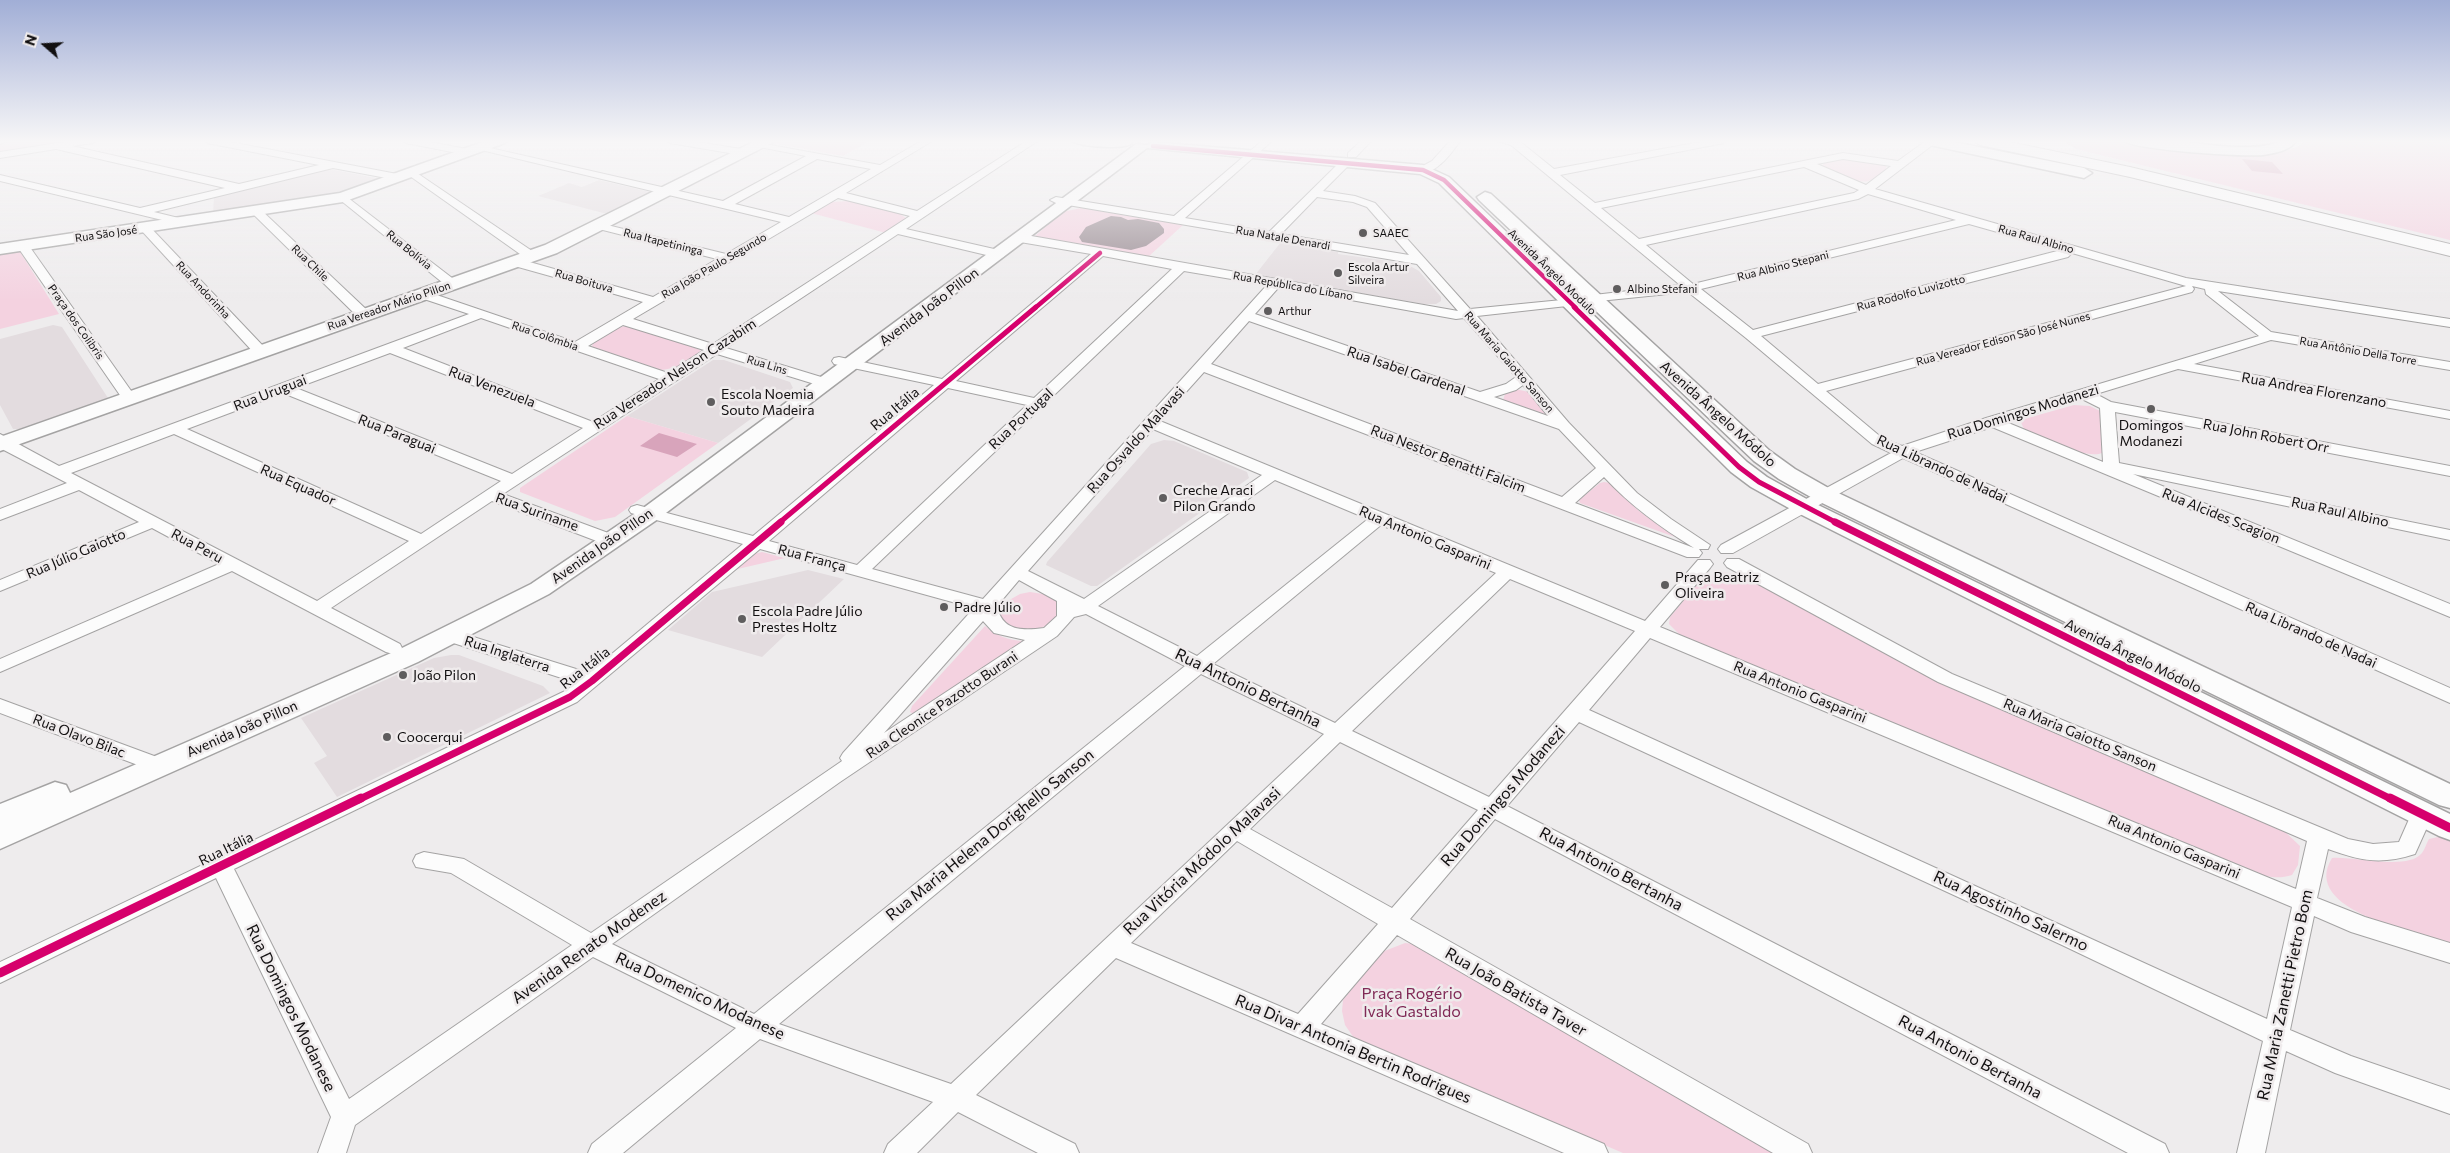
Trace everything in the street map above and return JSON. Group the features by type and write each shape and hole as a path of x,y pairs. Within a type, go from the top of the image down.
{"highway":[{"path":"2170,194 2283,221 2450,255"},
{"path":"2219,194 2450,250"},
{"path":"2236,194 2450,246"}],"street":[{"path":"65,194 183,222"},
{"path":"139,212 213,194"},
{"name":"Rua São José","path":"0,250 256,211 343,197 352,194"},
{"name":"Rua Boituva","path":"430,194 522,259 654,301"},
{"name":"Rua Vereador Mário Pillon","path":"1,442 568,242 661,194"},
{"path":"678,194 790,221"},
{"path":"725,205 745,194"},
{"path":"836,194 919,215"},
{"name":"Rua João Paulo Segundo","path":"576,346 836,194"},
{"name":"Rua Vereador Nelson Cazabim","path":"317,609 951,194"},
{"name":"Avenida João Pillon","path":"993,253 1020,238 1071,194"},
{"path":"1176,220 1206,194"},
{"path":"1272,236 1313,194"},
{"name":"Rua Maria Gaiotto Sanson","path":"1320,194 1355,199 1372,205 1564,426 1645,509 1699,554 1714,544 1730,556 1945,678 2319,837 2373,854 2393,854 2407,848 2422,814"},
{"name":"Avenida Ângelo Modulo","path":"1458,194 1567,302 1596,310"},
{"name":"Avenida Ângelo Modulo","path":"1481,194 1575,282 1596,310"},
{"name":"Rua Librando de Nadai","path":"1576,194 1817,389 1877,441 2450,696"},
{"path":"1592,207 1656,194"},
{"path":"1637,243 1858,196 1861,194"},
{"name":"Rua Raul Albino","path":"1883,194 2070,248 2187,285"},
{"name":"Rua Bolívia","path":"343,197 452,284"},
{"name":"Avenida João Pillon","path":"402,649 451,636 540,589 606,538 1062,201"},
{"name":"Rua Natale Denardi","path":"1062,201 1421,261"},
{"name":"Rua Chile","path":"256,211 364,315"},
{"name":"Rua Albino Stepani","path":"1596,310 1970,220"},
{"name":"Rua Itapetininga","path":"599,226 726,258"},
{"name":"Rua Andorinha","path":"145,228 260,351"},
{"path":"896,230 993,253"},
{"name":"Rua República do Líbano","path":"1020,238 1456,315 1567,302"},
{"name":"Praça dos Colibris","path":"23,246 129,398"},
{"path":"1374,253 1395,251 1408,247"},
{"name":"Rua Rodolfo Luvizotto","path":"1751,335 2064,254 2070,248"},
{"name":"Rua Itália","path":"0,973 221,865 551,708 592,681 1100,253"},
{"name":"Rua Portugal","path":"860,571 1181,267"},
{"path":"1551,285 1575,282"},
{"name":"Rua Osvaldo Malavasi","path":"833,777 1019,573 1276,283"},
{"path":"2187,285 2450,324"},
{"name":"Rua Vereador Edison São José Nunes","path":"1817,389 2187,285"},
{"path":"2210,289 2267,335"},
{"name":"Rua Colômbia","path":"422,294 669,378"},
{"name":"Avenida Ângelo Módolo","path":"1596,310 1814,501 2450,828"},
{"name":"Rua Uruguai","path":"58,472 481,314"},
{"name":"Rua Isabel Gardenal","path":"1247,316 1564,426"},
{"name":"Rua Lins","path":"621,320 820,381"},
{"name":"Rua Domingos Modanezi","path":"1730,556 1814,501 1916,445 2259,341 2267,335"},
{"name":"Rua Antônio Della Torre","path":"2267,335 2450,366"},
{"name":"Rua Venezuela","path":"391,348 594,427"},
{"path":"846,362 1038,403"},
{"name":"Rua Andrea Florenzano","path":"2178,365 2450,415"},
{"name":"Rua Nestor Benatti Falcim","path":"1202,366 1699,554"},
{"path":"1480,397 1511,387 1524,378"},
{"name":"Rua Paraguai","path":"283,388 512,480"},
{"name":"Rua John Robert Orr","path":"2084,394 2107,406 2450,471"},
{"path":"2107,406 2111,465"},
{"name":"Rua Alcides Scagion","path":"1991,421 2450,611"},
{"name":"Rua Antonio Gasparini","path":"1152,423 2359,925 2450,953"},
{"name":"Rua Equador","path":"175,429 420,540"},
{"name":"Rua Peru","path":"1,442 317,609 402,649"},
{"name":"Rua Raul Albino","path":"2082,459 2450,534"},
{"path":"1564,504 1605,468"},
{"name":"Rua Cleonice Pazotto Burani","path":"833,777 1055,628 1273,474"},
{"path":"2177,498 2179,479"},
{"path":"0,515 80,484"},
{"name":"Rua Suriname","path":"490,495 606,538"},
{"name":"Avenida Ângelo Módolo","path":"1814,501 2450,797"},
{"name":"Rua França","path":"643,512 860,571 992,602"},
{"name":"Rua Maria Helena Dorighello Sanson","path":"602,1153 1379,518"},
{"name":"Rua Júlio Gaiotto","path":"0,586 153,522"},
{"name":"Avenida João Pillon","path":"0,837 148,762 402,649 523,585 606,538"},
{"name":"Rua Domingos Modanezi","path":"1302,1028 1647,629 1699,554"},
{"path":"0,666 233,564"},
{"name":"Rua Vitória Módolo Malavasi","path":"898,1153 1507,572"},
{"name":"Rua Antonio Bertanha","path":"1019,573 1084,607 1492,808 2155,1153"},
{"path":"1024,590 1057,593 1067,602 1069,609 1067,617 1055,628 1023,635 1005,631 992,622 988,614 992,602 1024,590"},
{"path":"2420,599 2450,605"},
{"name":"Rua Inglaterra","path":"451,636 592,681"},
{"name":"Rua Olavo Bilac","path":"0,706 148,762"},
{"name":"Rua Agostinho Salermo","path":"1575,712 2070,938 2344,1066 2450,1102"},
{"name":"Avenida João Pillon","path":"0,817 148,762"},
{"name":"Avenida Renato Modenez","path":"344,1117 833,777"},
{"name":"Rua João Batista Taver","path":"1235,830 1798,1153"},
{"name":"Rua Maria Zanetti Pietro Bom","path":"2251,1153 2319,837"},
{"name":"Rua Domenico Modanese","path":"424,861 456,865 592,945 757,1027 956,1098 1066,1153"},
{"name":"Rua Domingos Modanese","path":"221,865 344,1117"},
{"name":"Rua Divar Antonia Bertin Rodrigues","path":"1113,946 1594,1153"},
{"path":"332,1153 344,1117"}],"shaded area":[{"path":"227,194 343,194 213,214 214,197"},
{"path":"543,194 650,194 611,215 538,196"},
{"name":"Escola Artur Silveira","path":"1281,242 1338,252 1338,254 1396,262 1412,267 1419,271 1441,297 1441,301 1436,304 1423,304 1255,275"},
{"path":"53,325 62,327 108,398 22,429 13,429 0,405 0,339"},
{"name":"Escola Noemia Souto Madeira","path":"713,360 724,360 790,382 793,388 718,443 627,416"},
{"path":"659,433 697,444 677,457 640,446"},
{"name":"Creche Araci Pilon Grando","path":"1164,440 1174,441 1247,472 1249,478 1097,586 1091,586 1046,565 1151,444"},
{"name":"Escola Padre Júlio Prestes Holtz","path":"808,570 844,579 762,657 668,630 712,592"},
{"name":"Coocerqui","path":"459,655 543,686 550,693 337,797 314,763 327,756 301,718 434,658"}],"green space":[{"path":"2260,194 2450,194 2450,240"},
{"path":"848,201 900,214 906,218 886,233 811,213 831,202"},
{"path":"1081,208 1183,225 1147,258 1033,238 1062,212"},
{"path":"19,250 59,314 0,329 0,252"},
{"path":"626,326 701,350 683,364 661,370 592,347 593,342 616,328"},
{"path":"1515,389 1529,392 1548,415 1503,400 1505,394"},
{"path":"2074,405 2090,406 2100,411 2102,453 2086,454 2042,440 2027,432 2021,422 2024,419"},
{"path":"627,416 718,443 615,517 595,521 520,492 520,488"},
{"path":"1600,483 1610,483 1639,511 1675,537 1580,503 1579,500"},
{"path":"762,552 785,558 729,571 749,555"},
{"path":"1719,572 1755,581 1953,689 2281,828 2300,846 2298,865 2292,875 2281,877 2265,876 2249,871 1680,635 1669,624 1670,617 1701,580"},
{"path":"1030,592 1049,595 1060,604 1061,610 1059,614 1051,623 1030,630 1023,630 1009,625 1000,615 1004,603 1020,594"},
{"path":"985,626 1003,637 1023,641 914,714 910,712 912,706"},
{"path":"2438,837 2450,838 2450,943 2390,926 2367,917 2347,906 2332,892 2326,876 2332,858 2405,861 2415,858 2422,853 2429,839"},
{"name":"Praça Rogério Ivak Gastaldo","path":"1405,943 1420,945 1775,1153 1623,1153 1354,1038 1345,1025 1342,1011 1343,1000 1382,952"}],"building":[{"path":"1111,216 1128,220 1138,219 1159,223 1164,229 1164,233 1146,246 1131,250 1082,242 1079,237 1086,227"}],"cycle path":[{"path":"1458,194 1739,467 1759,482 1804,507 2450,828"},
{"path":"0,973 570,697 592,681 1100,253"}],"place":[{"name":"SAAEC","path":"1363,233"},
{"name":"Escola Artur Silveira","path":"1338,273"},
{"name":"Albino Stefani","path":"1617,289"},
{"name":"Arthur","path":"1268,311"},
{"name":"Escola Noemia Souto Madeira","path":"711,402"},
{"name":"Domingos Modanezi","path":"2151,409"},
{"name":"Creche Araci Pilon Grando","path":"1163,498"},
{"name":"Praça Beatriz Oliveira","path":"1665,585"},
{"name":"Padre Júlio","path":"944,607"},
{"name":"Escola Padre Júlio Prestes Holtz","path":"742,619"},
{"name":"João Pilon","path":"403,675"},
{"name":"Coocerqui","path":"387,737"}]}
